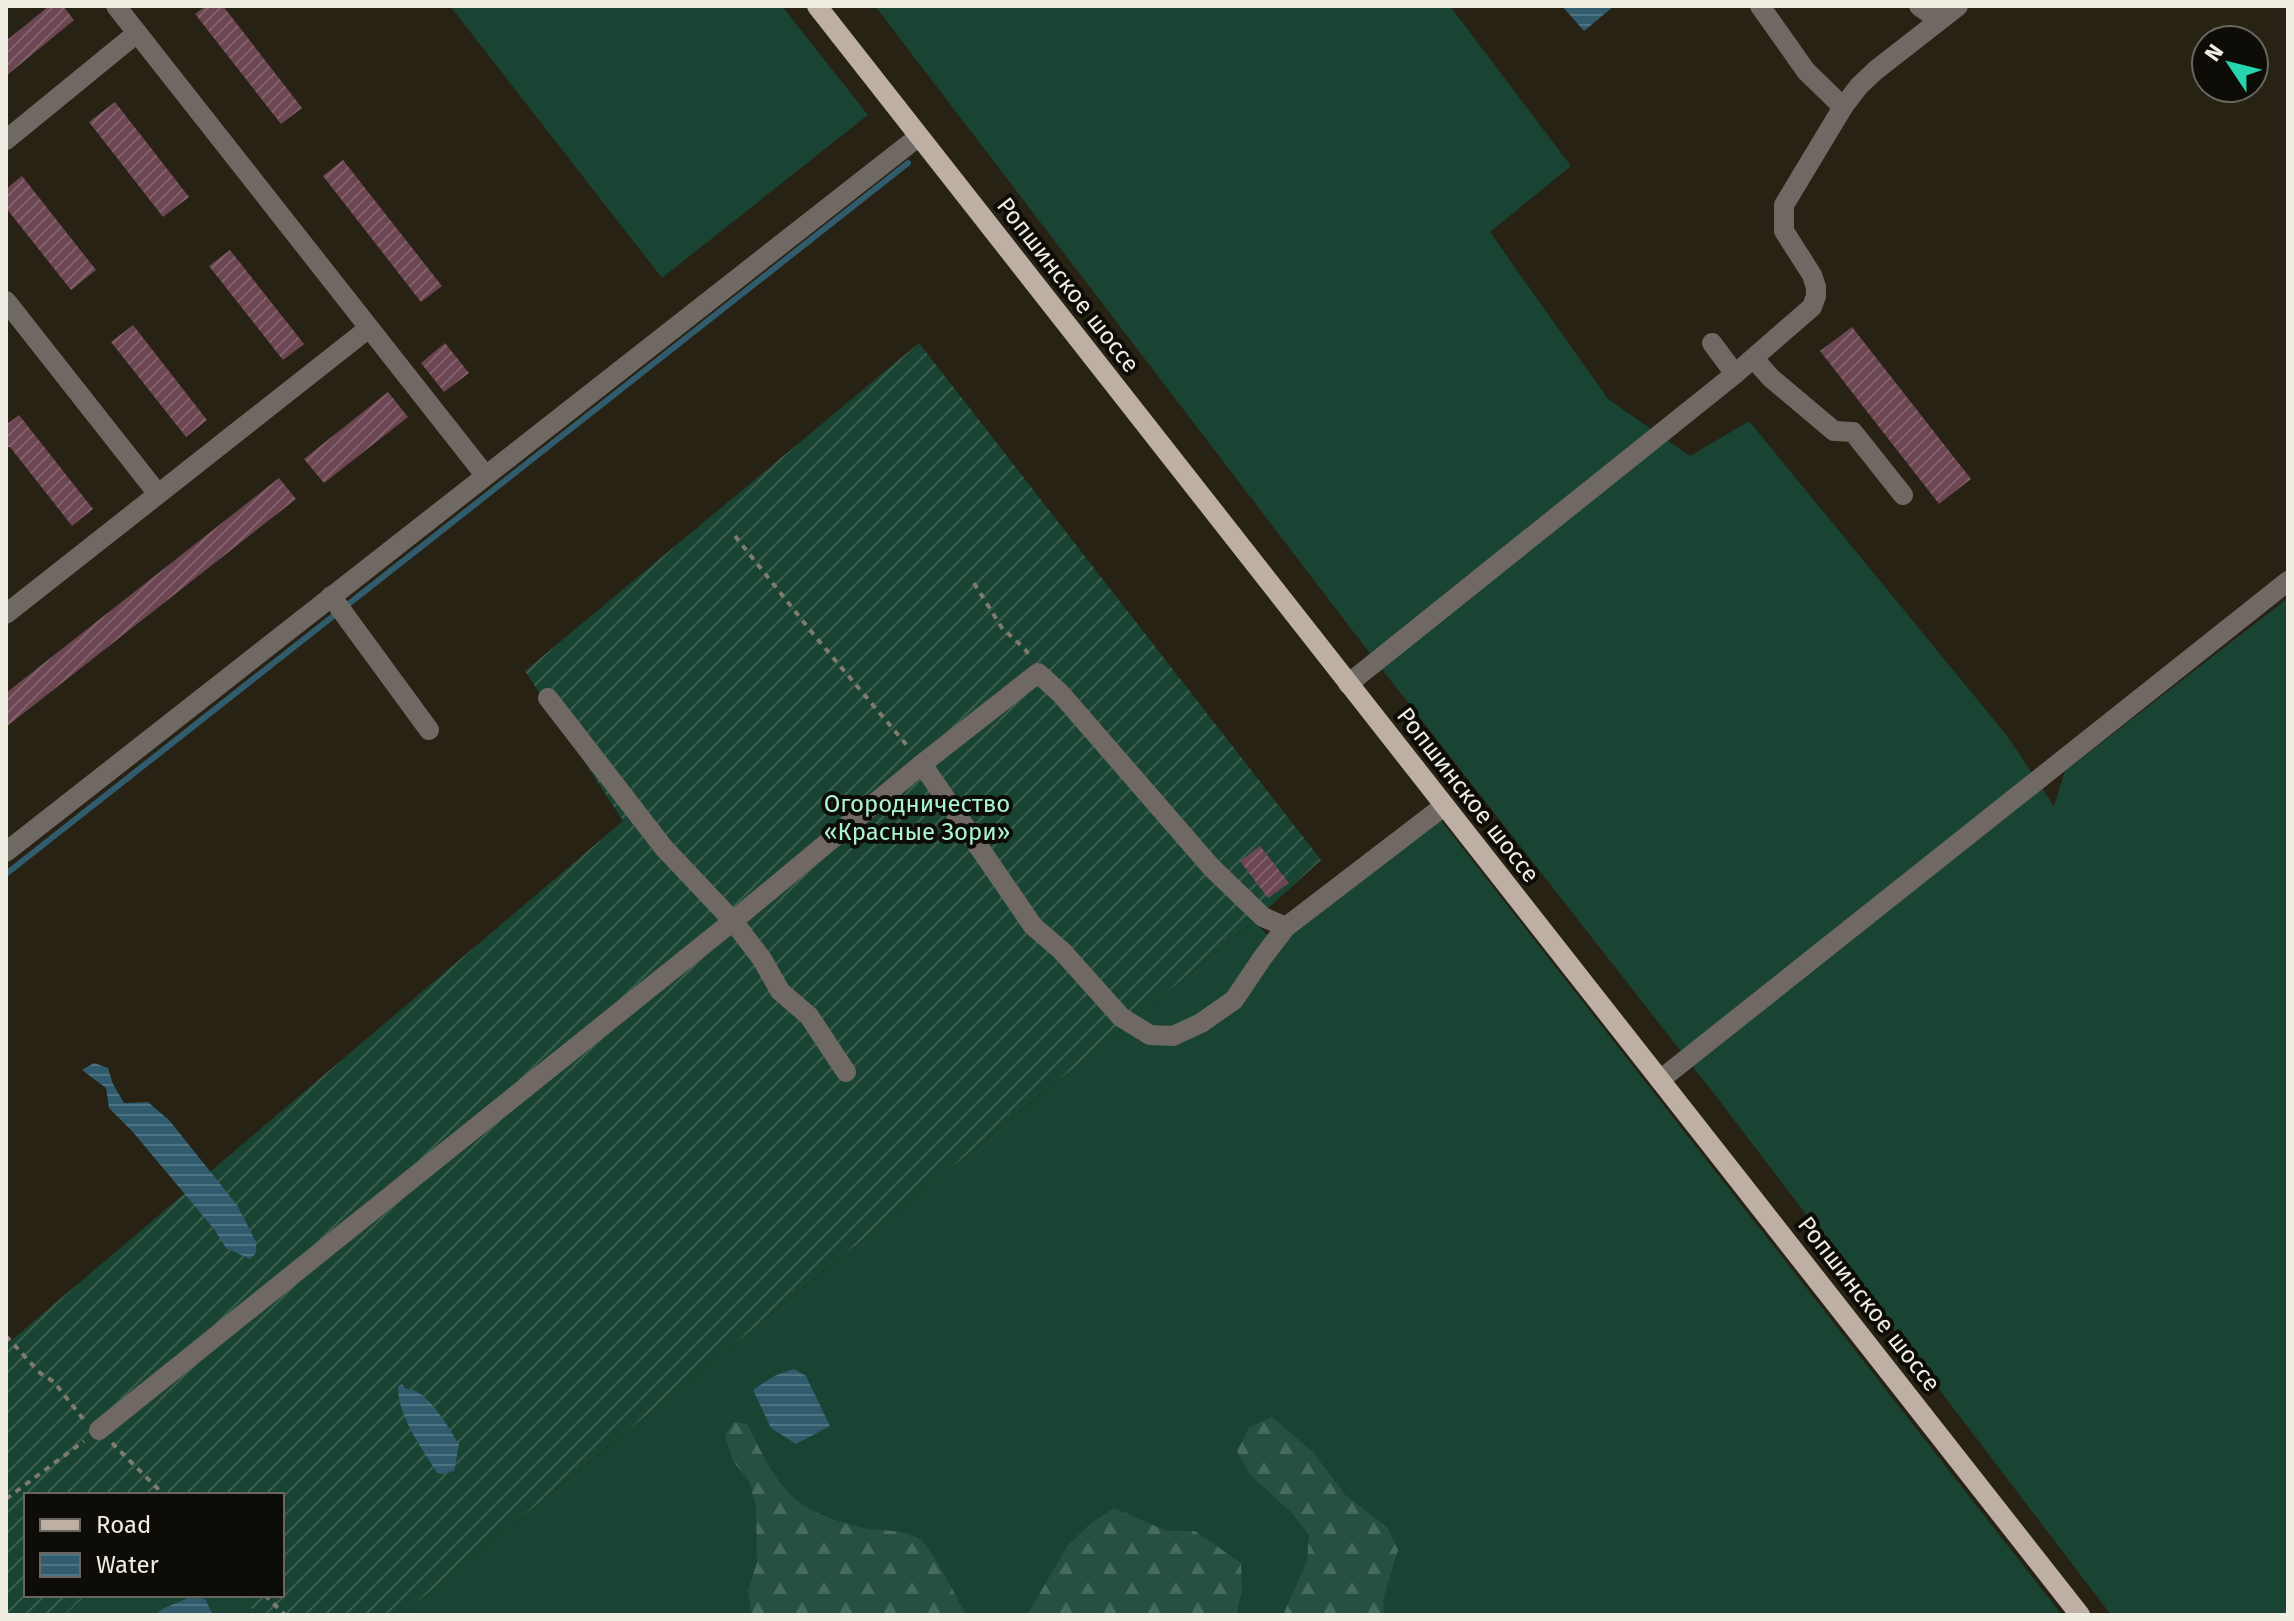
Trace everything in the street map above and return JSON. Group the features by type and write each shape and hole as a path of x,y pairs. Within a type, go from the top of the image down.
{"main road":[{"name":"Ропшинское шоссе","path":"817,6 2080,1615"}],"street":[{"path":"116,6 485,475"},
{"path":"1760,6 1806,71 1843,107"},
{"path":"1919,6 1939,20"},
{"path":"1348,684 1754,359 1812,307 1816,287 1812,275 1784,231 1784,205 1859,86 1958,6"},
{"path":"6,140 137,33"},
{"path":"6,852 918,137"},
{"path":"6,301 158,494"},
{"path":"6,614 369,328"},
{"path":"1712,343 1735,374"},
{"path":"1754,359 1771,378 1834,431 1853,432 1903,495"},
{"path":"1660,1080 2288,581"},
{"path":"331,596 429,730"},
{"path":"99,1430 1038,673 1061,694 1212,868 1263,917 1286,927"},
{"path":"548,698 664,848 733,921 762,959 780,991 809,1016 846,1072"},
{"path":"922,764 1033,926 1062,951 1121,1017 1150,1035 1173,1036 1201,1023 1234,1000 1286,927 1444,806"}],"path":[{"path":"735,536 922,764"},
{"path":"974,583 1002,628 1025,649 1038,673"},
{"path":"6,1499 99,1430"},
{"path":"267,1597 285,1615"}],"green space":[{"path":"450,6 782,6 868,115 662,278"},
{"path":"875,6 1450,6 1571,166 1490,232 1608,399 1690,456 1749,421 2008,737 2054,806 2065,771 2288,598 2288,1615 2111,1615 1712,1091 1391,681"},
{"name":"Огородничество «Красные Зори»","path":"919,343 1321,860 1254,921 401,1615 258,1615 240,1597 284,1597 284,1493 24,1493 24,1597 84,1597 65,1615 6,1615 6,1345 623,821 525,671"},
{"path":"1432,809 2062,1615 401,1615 1254,921 1268,936"},
{"path":"1272,1417 1314,1453 1345,1495 1387,1527 1398,1550 1383,1600 1384,1615 1283,1615 1307,1561 1309,1535 1291,1512 1250,1475 1237,1451 1249,1427"},
{"path":"733,1422 747,1424 779,1481 803,1504 839,1521 918,1538 937,1561 966,1615 752,1615 748,1591 757,1562 756,1507 749,1481 733,1461 725,1436"},
{"path":"1114,1508 1167,1531 1195,1531 1241,1563 1242,1591 1236,1615 1027,1615 1068,1545 1090,1524"},
{"path":"84,1597 240,1597 258,1615 65,1615"}],"water":[{"path":"1562,6 1614,6 1584,31"},
{"path":"94,1063 108,1068 124,1103 148,1102 169,1120 237,1205 256,1242 256,1253 250,1259 226,1248 214,1229 109,1108 106,1088 82,1070"},
{"path":"794,1369 806,1376 830,1426 796,1444 771,1428 753,1390 774,1376"},
{"path":"402,1384 429,1401 459,1444 454,1471 437,1473 418,1443 402,1410 398,1387"},
{"path":"197,1597 205,1599 212,1613 156,1615 162,1609"}],"building":[{"path":"49,6 63,6 74,20 6,76 6,41"},
{"path":"206,6 223,6 302,108 281,124 195,14"},
{"path":"115,102 189,197 163,217 89,122"},
{"path":"343,160 442,286 421,302 323,176"},
{"path":"22,176 96,270 71,290 6,208 6,189"},
{"path":"230,250 304,344 283,360 209,266"},
{"path":"133,325 207,420 186,437 111,342"},
{"path":"1852,327 1971,479 1939,504 1820,351"},
{"path":"445,343 469,373 444,392 421,363"},
{"path":"388,392 408,417 324,483 304,459"},
{"path":"19,415 93,509 72,526 10,447 6,447 6,425"},
{"path":"279,478 296,499 6,727 6,693"},
{"path":"1260,846 1289,883 1268,898 1240,861"}],"waterway":[{"path":"6,874 908,163"}]}
